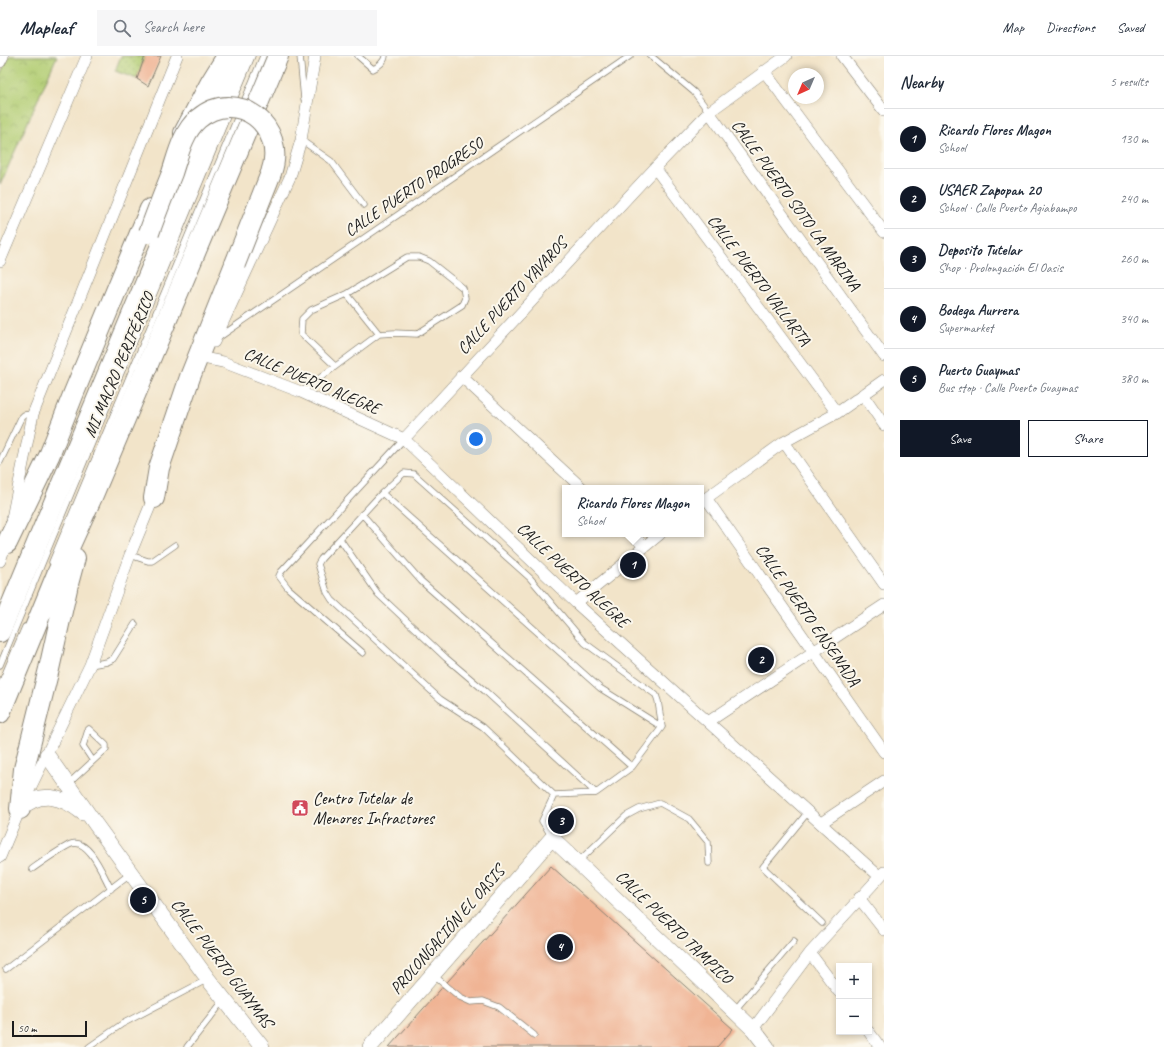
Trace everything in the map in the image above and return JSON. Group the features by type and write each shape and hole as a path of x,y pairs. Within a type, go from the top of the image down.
{"highway":[{"path":"3,552 49,456 72,395 173,154 201,100 227,56"},
{"path":"0,632 240,56"},
{"path":"0,713 57,574 92,497 278,56"},
{"path":"49,456 79,409 149,233 183,142 193,124 212,110 228,107 243,110 257,117 267,128 274,142 275,158 271,173 190,377 158,468 154,498"},
{"path":"71,464 79,409"},
{"path":"20,809 24,769 68,584 92,497"}],"street":[{"path":"0,62 3,56"},
{"path":"0,261 87,56"},
{"path":"3,552 33,414 177,56"},
{"path":"0,858 20,809 90,665 130,555 154,498 215,340 290,177 302,140 315,56"},
{"name":"CALLE PUERTO YAVAROS","path":"404,439 655,168 709,112 786,56"},
{"path":"842,56 884,111"},
{"path":"764,71 884,232"},
{"name":"CALLE PUERTO SOTO LA MARINA","path":"709,112 884,356"},
{"name":"CALLE PUERTO VALLARTA","path":"655,168 837,413"},
{"name":"CALLE PUERTO ALEGRE","path":"208,359 223,362 301,392 404,439 576,603 808,812 882,874"},
{"path":"461,376 579,485"},
{"path":"704,499 784,442 837,413 884,380"},
{"path":"863,394 884,425"},
{"path":"784,442 884,584"},
{"name":"CALLE PUERTO ENSENADA","path":"704,501 884,752"},
{"path":"635,537 644,546"},
{"path":"576,603 656,537"},
{"path":"708,722 884,605"},
{"name":"CALLE PUERTO GUAYMAS","path":"47,755 208,979 262,1047"},
{"path":"821,823 884,781"},
{"name":"CALLE PUERTO GUAYMAS","path":"20,809 30,802 49,796 70,803 96,824"},
{"name":"CALLE PUERTO TAMPICO","path":"552,838 734,1011 767,1047"},
{"name":"PROLONGACIÓN EL OASIS","path":"370,1047 552,838"},
{"path":"753,1030 810,953 882,874"},
{"path":"859,898 884,930"},
{"path":"810,953 836,988"},
{"path":"871,1035 880,1047"}],"lane":[{"name":"MI MACRO PERIFÉRICO","path":"0,665 252,56"},
{"name":"MI MACRO PERIFÉRICO","path":"49,568 264,56"},
{"path":"300,56 306,109"},
{"path":"358,56 373,69 384,60 385,56"},
{"name":"CALLE PUERTO PROGRESO","path":"215,340 630,56"},
{"path":"651,56 694,92 709,112"},
{"path":"302,140 331,161 364,204"},
{"path":"301,392 379,334 417,334 462,305 465,298 463,288 429,261 419,257 407,257 347,294 311,310 302,319 301,334 335,366"},
{"path":"347,294 379,334"},
{"path":"0,462 21,418 24,415 33,414"},
{"name":"CALLE PUERTO YAVAROS","path":"363,653 288,588 280,576 280,572 404,439"},
{"path":"404,473 414,474 530,578 586,643 656,696 662,726 632,767 596,793 554,795 483,727 440,699 332,600 327,592 318,564 362,514 404,473"},
{"path":"382,493 600,688 662,726"},
{"path":"362,514 421,582 632,767"},
{"path":"340,539 378,594 446,658 485,691 596,793"},
{"path":"130,555 152,561 175,545"},
{"path":"0,686 28,620"},
{"path":"90,665 108,662 113,658 135,624"},
{"path":"68,784 93,761 107,747 89,729 83,746 93,761"},
{"path":"552,838 542,821 554,795"},
{"path":"578,862 626,816 639,809 660,803 690,819 708,842 709,863"},
{"path":"808,812 763,867 822,923"},
{"path":"32,869 72,843 81,844 92,853 111,889"},
{"path":"6,969 131,873"},
{"path":"734,1011 794,941"},
{"path":"433,975 460,997 471,1002 483,1001 499,1007 534,1035"},
{"path":"89,1047 122,1024 208,979"},
{"path":"187,1047 224,1000"}],"green space":[{"path":"9,56 57,56 0,185 0,75"},
{"path":"121,56 145,56 137,79 115,71"}],"building":[{"path":"145,56 161,56 148,86 137,79"},
{"path":"551,866 733,1029 717,1047 389,1047"}],"place":[{"name":"Ricardo Flores Magon","path":"633,565"},
{"name":"USAER Zapopan 20","path":"761,660"},
{"name":"Centro Tutelar de Menores Infractores","path":"300,808"},
{"name":"Deposito Tutelar","path":"561,821"},
{"name":"Puerto Guaymas","path":"143,900"},
{"name":"Bodega Aurrera","path":"560,947"}]}
